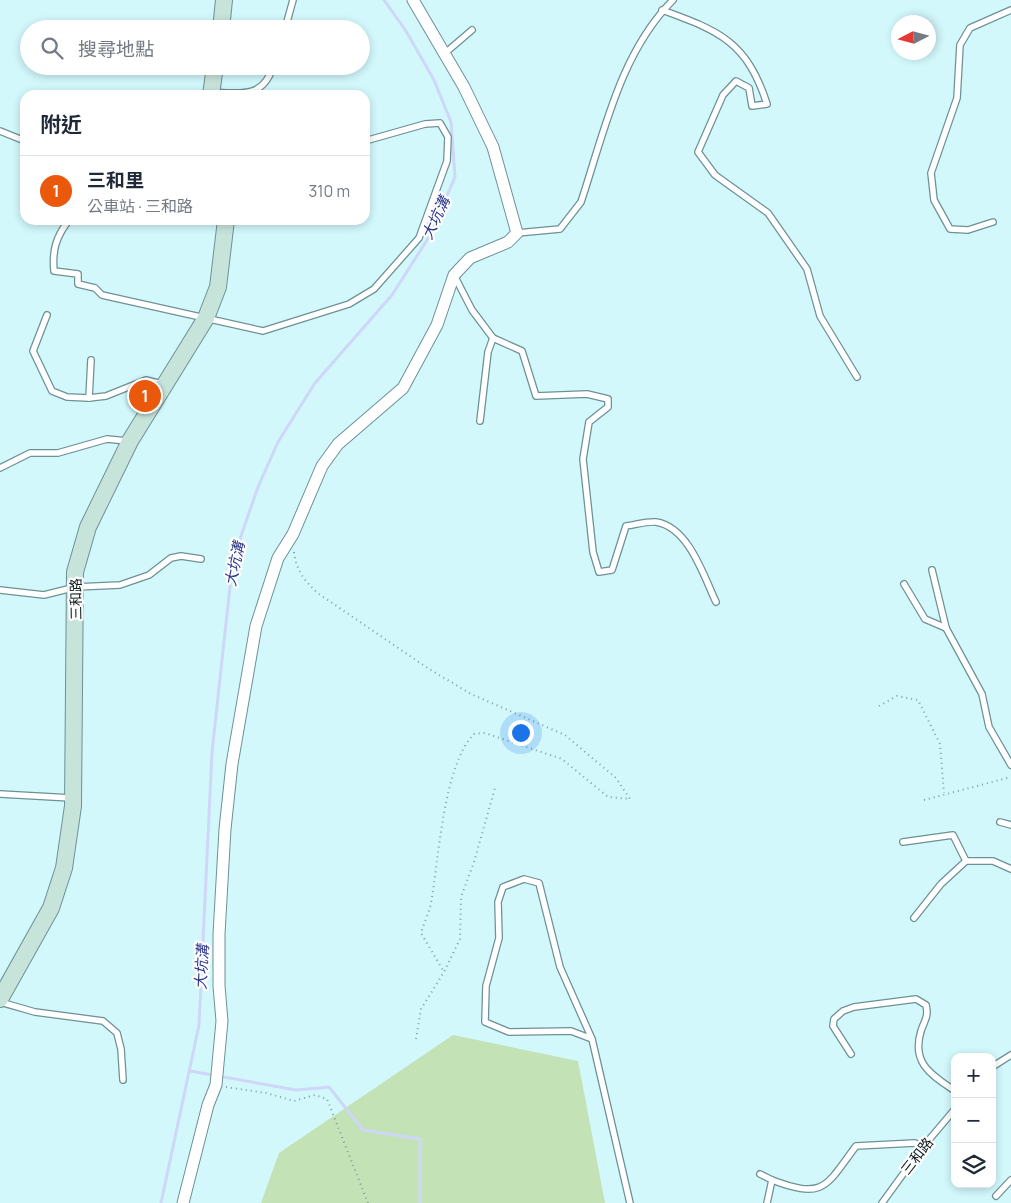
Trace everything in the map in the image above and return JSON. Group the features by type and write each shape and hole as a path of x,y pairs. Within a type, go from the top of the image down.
{"main road":[{"path":"222,20 224,0"},
{"path":"211,90 214,75"},
{"name":"三和路","path":"0,1000 51,908 64,868 71,830 78,558 88,527 130,441 206,318 218,287 225,225"}],"street":[{"path":"183,1203 208,1105 216,1086 222,1021 219,986 219,934 224,829 232,764 256,626 278,558 293,534 322,466 333,451 403,388 437,325 454,275 470,258 508,242 517,233 493,147 464,87 413,0"}],"lane":[{"path":"287,20 293,0"},
{"path":"517,233 560,229 570,220 581,202 631,60 649,26 672,0"},
{"path":"662,10 695,22 724,38 745,56 761,85 767,104 752,106 749,88 736,81 724,95 698,152 715,174 768,213 807,269 820,316 857,377"},
{"path":"993,222 968,230 950,229 934,200 931,173 957,98 960,46 970,28 1011,10"},
{"path":"444,54 472,30"},
{"path":"255,90 259,89 271,75"},
{"path":"66,225 54,246 52,254 54,271 78,274 78,284 95,288 102,295 263,331 350,304 374,289 419,238 447,160 448,137 440,123 425,124 370,139"},
{"path":"0,130 20,139"},
{"path":"454,275 472,310 493,338 522,351 536,396 587,394 608,399 608,407 589,422 582,459 593,552 599,572 612,570 626,526 656,522 676,532 686,541 716,602"},
{"path":"47,315 33,351 52,391 67,397 89,398 106,396 146,380 163,385"},
{"path":"480,421 488,352 493,338"},
{"path":"89,398 91,360"},
{"path":"0,468 30,453 58,453 107,438 130,441"},
{"path":"0,590 44,595 76,587 131,583 148,575 171,558 181,556 201,559"},
{"path":"932,570 946,628 982,694 989,727 1011,765"},
{"path":"904,584 925,619 946,628"},
{"path":"0,794 73,798"},
{"path":"1000,822 1011,824"},
{"path":"903,842 953,835 966,861"},
{"path":"914,918 941,884 966,861 993,861 1011,868"},
{"path":"592,1039 570,1032 509,1032 485,1022 486,986 500,938 498,902 503,887 524,879 539,883 542,902 560,967 592,1039 630,1203"},
{"path":"0,1000 35,1012 103,1022 117,1033 121,1049 123,1080"},
{"path":"851,1054 833,1026 834,1019 843,1011 876,1003 916,1000 926,1005 928,1013 918,1043 923,1065 929,1073 951,1088"},
{"path":"996,1065 1010,1057"},
{"name":"三和路","path":"882,1203 922,1148 951,1115"},
{"path":"760,1174 772,1180 805,1190 819,1188 834,1178 856,1146 915,1143 922,1148"},
{"path":"767,1203 772,1180"},
{"path":"996,1196 1011,1180"}],"path":[{"path":"293,534 295,562 306,583 319,594 428,669 471,694 565,736 616,778 630,799 608,797 562,759 493,735 474,734 466,742 454,776 440,829 430,905 421,933 444,972"},
{"path":"879,706 897,696 918,700 940,744 944,793"},
{"path":"924,800 944,793 1011,777"},
{"path":"416,1039 421,1009 444,972 460,940 461,897 474,862 495,788"},
{"path":"216,1086 266,1093 294,1101 315,1095 327,1098 368,1203"}],"green space":[{"path":"453,1035 578,1061 605,1203 261,1203 279,1153"}],"waterway":[{"name":"大坑溝","path":"161,1203 199,1025 212,752 233,559 258,487 278,442 315,383 392,295 429,237 455,177 451,122 434,80 406,31 384,0"},
{"path":"190,1071 296,1090 329,1087 363,1130 420,1139 420,1203"}],"place":[{"name":"三和里","path":"145,396"}]}
